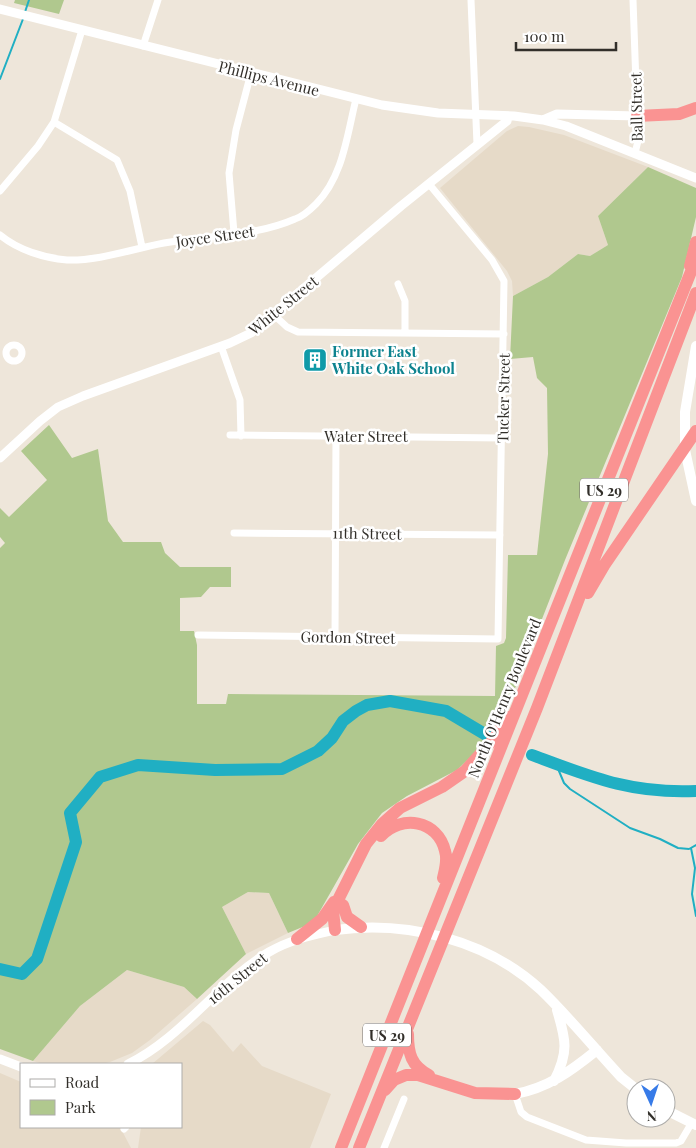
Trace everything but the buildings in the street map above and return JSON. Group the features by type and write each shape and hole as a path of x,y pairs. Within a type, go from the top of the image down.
{"highway":[{"path":"637,116 679,114 696,108"},
{"path":"686,284 696,242"},
{"name":"North O'Henry Boulevard","path":"341,1148 696,259"},
{"name":"US 29","path":"359,1148 569,625 696,293"},
{"path":"569,625 605,564 696,431"},
{"path":"335,930 342,899 366,844 382,824 400,808 442,786 465,771 492,741 522,696"},
{"path":"297,939 322,919 342,899 382,835 391,827 404,822 415,823 432,829 440,838 445,850 446,864 431,921"},
{"path":"342,899 347,917 362,927"},
{"path":"408,1027 408,1048 411,1060 419,1070 452,1086"},
{"path":"381,1093 394,1080 406,1075 418,1075 488,1095 515,1094"}],"main road":[{"path":"696,346 688,394 686,459 696,501"},
{"path":"688,394 696,368"},
{"name":"16th Street","path":"335,930 362,927 396,928 433,934 473,947 528,980 556,1006 626,1079"},
{"path":"554,1081 566,1054 564,1032 556,1006"},
{"path":"515,1094 542,1087 554,1081 597,1050"},
{"path":"676,1115 693,1124"}],"street":[{"path":"143,46 158,0"},
{"path":"471,0 477,144"},
{"name":"Ball Street","path":"633,0 638,141 635,153"},
{"name":"Phillips Avenue","path":"0,9 356,99 417,110 543,120 566,126 695,178"},
{"path":"0,191 38,146 54,122 82,30"},
{"path":"234,233 229,173 236,130 251,74"},
{"name":"Joyce Street","path":"0,235 7,241 30,251 67,260 97,258 142,247 255,231 296,219 316,204 332,184 340,165 356,99"},
{"name":"Phillips Avenue","path":"543,120 557,114 637,116"},
{"name":"White Street","path":"0,458 58,407 251,333 507,121 508,116"},
{"path":"54,122 118,160 130,191 142,247"},
{"name":"Tucker Street","path":"429,184 501,272 504,281 498,638"},
{"path":"398,284 405,302 405,333"},
{"path":"273,314 287,327 298,332 504,334"},
{"path":"221,346 240,400 240,436"},
{"name":"Water Street","path":"230,435 502,438"},
{"path":"335,637 336,436"},
{"name":"11th Street","path":"234,533 500,535"},
{"name":"Gordon Street","path":"198,635 498,638"},
{"name":"16th Street","path":"132,1063 166,1038 236,976 270,951 297,939 335,930"},
{"path":"0,1059 20,1067"},
{"path":"515,1094 521,1112 528,1117 586,1140 626,1143 676,1143 681,1141 693,1124"},
{"path":"384,1148 404,1099"}],"shaded area":[{"path":"518,126 564,135 648,167 598,216 608,245 590,256 578,254 548,277 513,296 512,281 507,271 440,188 507,131"},
{"path":"248,892 269,893 288,933 246,954 222,907"},
{"path":"127,970 184,987 197,999 150,1040 132,1053 110,1062 40,1063 33,1061 80,1006"},
{"path":"203,1021 210,1025 233,1052 241,1043 262,1066 331,1094 310,1148 138,1148 141,1128 182,1128 182,1063 153,1063"},
{"path":"0,1073 20,1082 20,1128 121,1128 131,1148 0,1148"}],"green space":[{"path":"15,0 64,0 59,14 14,3"},
{"path":"648,167 696,188 696,217 682,277 565,560 512,696 497,726 478,750 457,770 407,796 382,813 358,844 316,918 305,926 288,933 269,893 248,892 222,907 246,954 197,999 184,987 127,970 80,1006 33,1061 0,1049 0,548 5,543 0,537 0,508 9,517 47,480 21,451 49,425 72,458 98,449 108,521 123,542 161,542 165,553 180,567 231,567 231,587 210,587 201,597 180,598 180,631 194,631 197,645 197,704 226,704 228,694 495,696 496,646 504,643 506,638 508,555 537,555 548,454 547,388 537,378 533,357 510,359 513,296 548,277 578,254 590,256 608,245 598,216"}],"waterway":[{"path":"25,12 29,0"},
{"path":"0,79 23,19"},
{"path":"0,969 22,974 37,959 76,842 70,813 100,777 138,765 215,770 282,769 318,751 332,738 343,721 356,711 367,705 390,701 446,711 488,736"},
{"path":"532,755 593,777 631,787 651,790 696,791"},
{"path":"556,764 564,783 570,789 630,828 678,848 689,849 696,845"},
{"path":"691,848 695,868 692,894 696,916"}],"place":[{"name":"Former East White Oak School","path":"315,360"}]}
